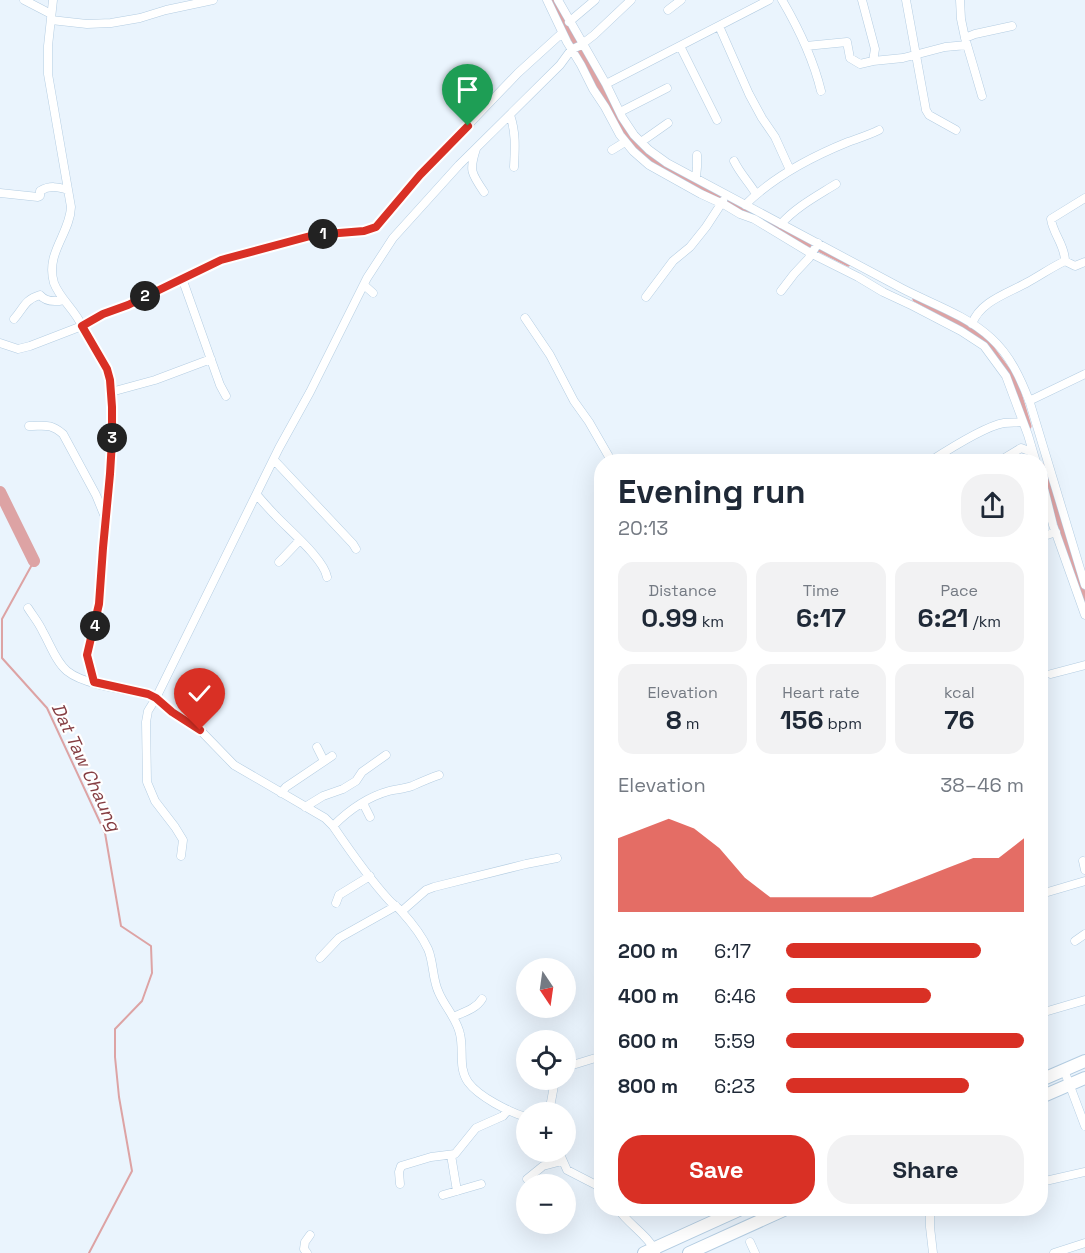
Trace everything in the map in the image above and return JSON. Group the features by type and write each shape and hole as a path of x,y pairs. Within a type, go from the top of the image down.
{"main road":[{"path":"1048,1077 1085,1061"},
{"path":"1048,1094 1085,1077"},
{"path":"652,1251 726,1216"},
{"path":"689,1253 703,1250 768,1216"}],"street":[{"path":"24,0 51,17 87,24 140,18 213,0"},
{"path":"53,0 48,46 48,74 71,207 71,216 52,260 53,280 58,293 73,310 107,369 111,392 112,441 99,604 87,655 94,682"},
{"path":"547,0 562,33 577,47 606,84 634,135 649,150 667,163 696,178 725,199 740,214 906,291 972,324 990,337 1006,356 1019,377 1029,402 1040,454"},
{"path":"569,22 595,0"},
{"path":"181,856 183,840 155,801 147,782 146,722 148,711 364,285 393,238 459,165 577,47 594,35 631,0"},
{"path":"668,10 681,0"},
{"path":"606,84 769,0"},
{"path":"782,0 806,46 821,91"},
{"path":"862,0 875,49 873,61"},
{"path":"906,0 926,110 929,115 956,130"},
{"path":"960,0 966,41 982,96"},
{"path":"560,5 569,22 581,65 625,142 633,151 649,165 701,194 745,205 781,224 850,273 882,292 961,331 984,346 1006,376 1032,452"},
{"path":"720,26 749,94 775,137 790,170"},
{"path":"806,46 847,42 850,58 860,64 903,58 966,41 975,34 1012,26"},
{"path":"0,343 18,349 30,346 82,326 103,314 128,305 221,260 314,235 364,231 376,227 420,175 518,73 562,33"},
{"path":"680,46 717,120"},
{"path":"620,112 667,88"},
{"path":"510,115 514,127 514,167"},
{"path":"641,142 668,123"},
{"path":"745,205 756,194 790,170 879,130"},
{"path":"612,150 625,142"},
{"path":"477,148 471,166 484,192"},
{"path":"696,178 697,154"},
{"path":"734,161 740,174 756,194"},
{"path":"781,224 807,202 836,184"},
{"path":"0,193 38,197 40,191 52,187 68,190"},
{"path":"1065,261 1061,242 1054,231 1051,219 1085,198"},
{"path":"646,297 673,261 690,247 725,199"},
{"path":"781,291 815,248"},
{"path":"972,324 979,312 987,305 1053,266 1065,261 1075,266 1085,262"},
{"path":"182,278 226,396"},
{"path":"364,285 373,293"},
{"path":"14,319 21,312 26,301 32,298 40,296 44,300 56,302 64,300"},
{"path":"525,318 550,355 574,401 607,454"},
{"path":"111,392 134,387 211,359"},
{"path":"1029,402 1085,374"},
{"path":"942,454 987,429 1003,423 1023,422"},
{"path":"29,426 55,427 63,434 96,495 106,519"},
{"path":"1011,454 1021,448 1032,452"},
{"path":"274,460 356,549"},
{"path":"1048,485 1082,568 1085,585"},
{"path":"257,495 322,565 327,577"},
{"path":"1048,514 1085,615"},
{"path":"1048,535 1056,532"},
{"path":"279,562 300,540"},
{"path":"28,608 57,659 67,671 94,682 148,694 156,698 172,712 200,730 234,765 325,818 333,826 389,900 418,933 427,948 439,993 460,1031 463,1074 469,1084 480,1094 516,1113"},
{"path":"1051,674 1085,665"},
{"path":"317,747 324,761"},
{"path":"305,807 323,796 344,789 356,781 362,772 386,755"},
{"path":"281,793 286,787 332,756"},
{"path":"333,826 345,814 382,793 413,786 439,774"},
{"path":"363,803 370,817"},
{"path":"320,958 339,938 399,909 426,890 557,858"},
{"path":"336,903 339,895 370,876"},
{"path":"1048,892 1085,881"},
{"path":"1076,941 1085,934"},
{"path":"453,1017 473,1008 482,999"},
{"path":"1048,1011 1085,1000"},
{"path":"576,1064 594,1058"},
{"path":"1064,1070 1085,1126"},
{"path":"400,1184 399,1169 401,1166 431,1157 455,1154 476,1128 503,1116 508,1110"},
{"path":"451,1155 457,1191"},
{"path":"533,1174 543,1166 558,1162"},
{"path":"563,1162 567,1170 594,1184"},
{"path":"1048,1180 1085,1172"},
{"path":"443,1195 481,1184"},
{"path":"623,1216 646,1236 652,1251"},
{"path":"932,1216 930,1227 933,1253"},
{"path":"307,1253 304,1249 305,1242 310,1235"},
{"path":"750,1242 755,1253"},
{"path":"1054,1253 1085,1243"}],"waterway":[{"path":"552,0 628,138 642,152 718,197 848,263"},
{"path":"916,299 977,334 989,346 1014,380 1028,426"},
{"path":"1048,488 1085,602"},
{"path":"0,492 34,561"},
{"name":"Dat Taw Chaung","path":"34,561 2,619 2,658 47,708 105,833 121,926 151,946 152,973 142,1001 115,1029 119,1097 132,1171 89,1253"}],"route":[{"path":"200,730 148,694 94,682 90,669 87,655 99,604 110,474 112,407 107,369 82,326 103,314 128,305 221,260 314,235 364,231 376,227 420,175 468,126"}]}
